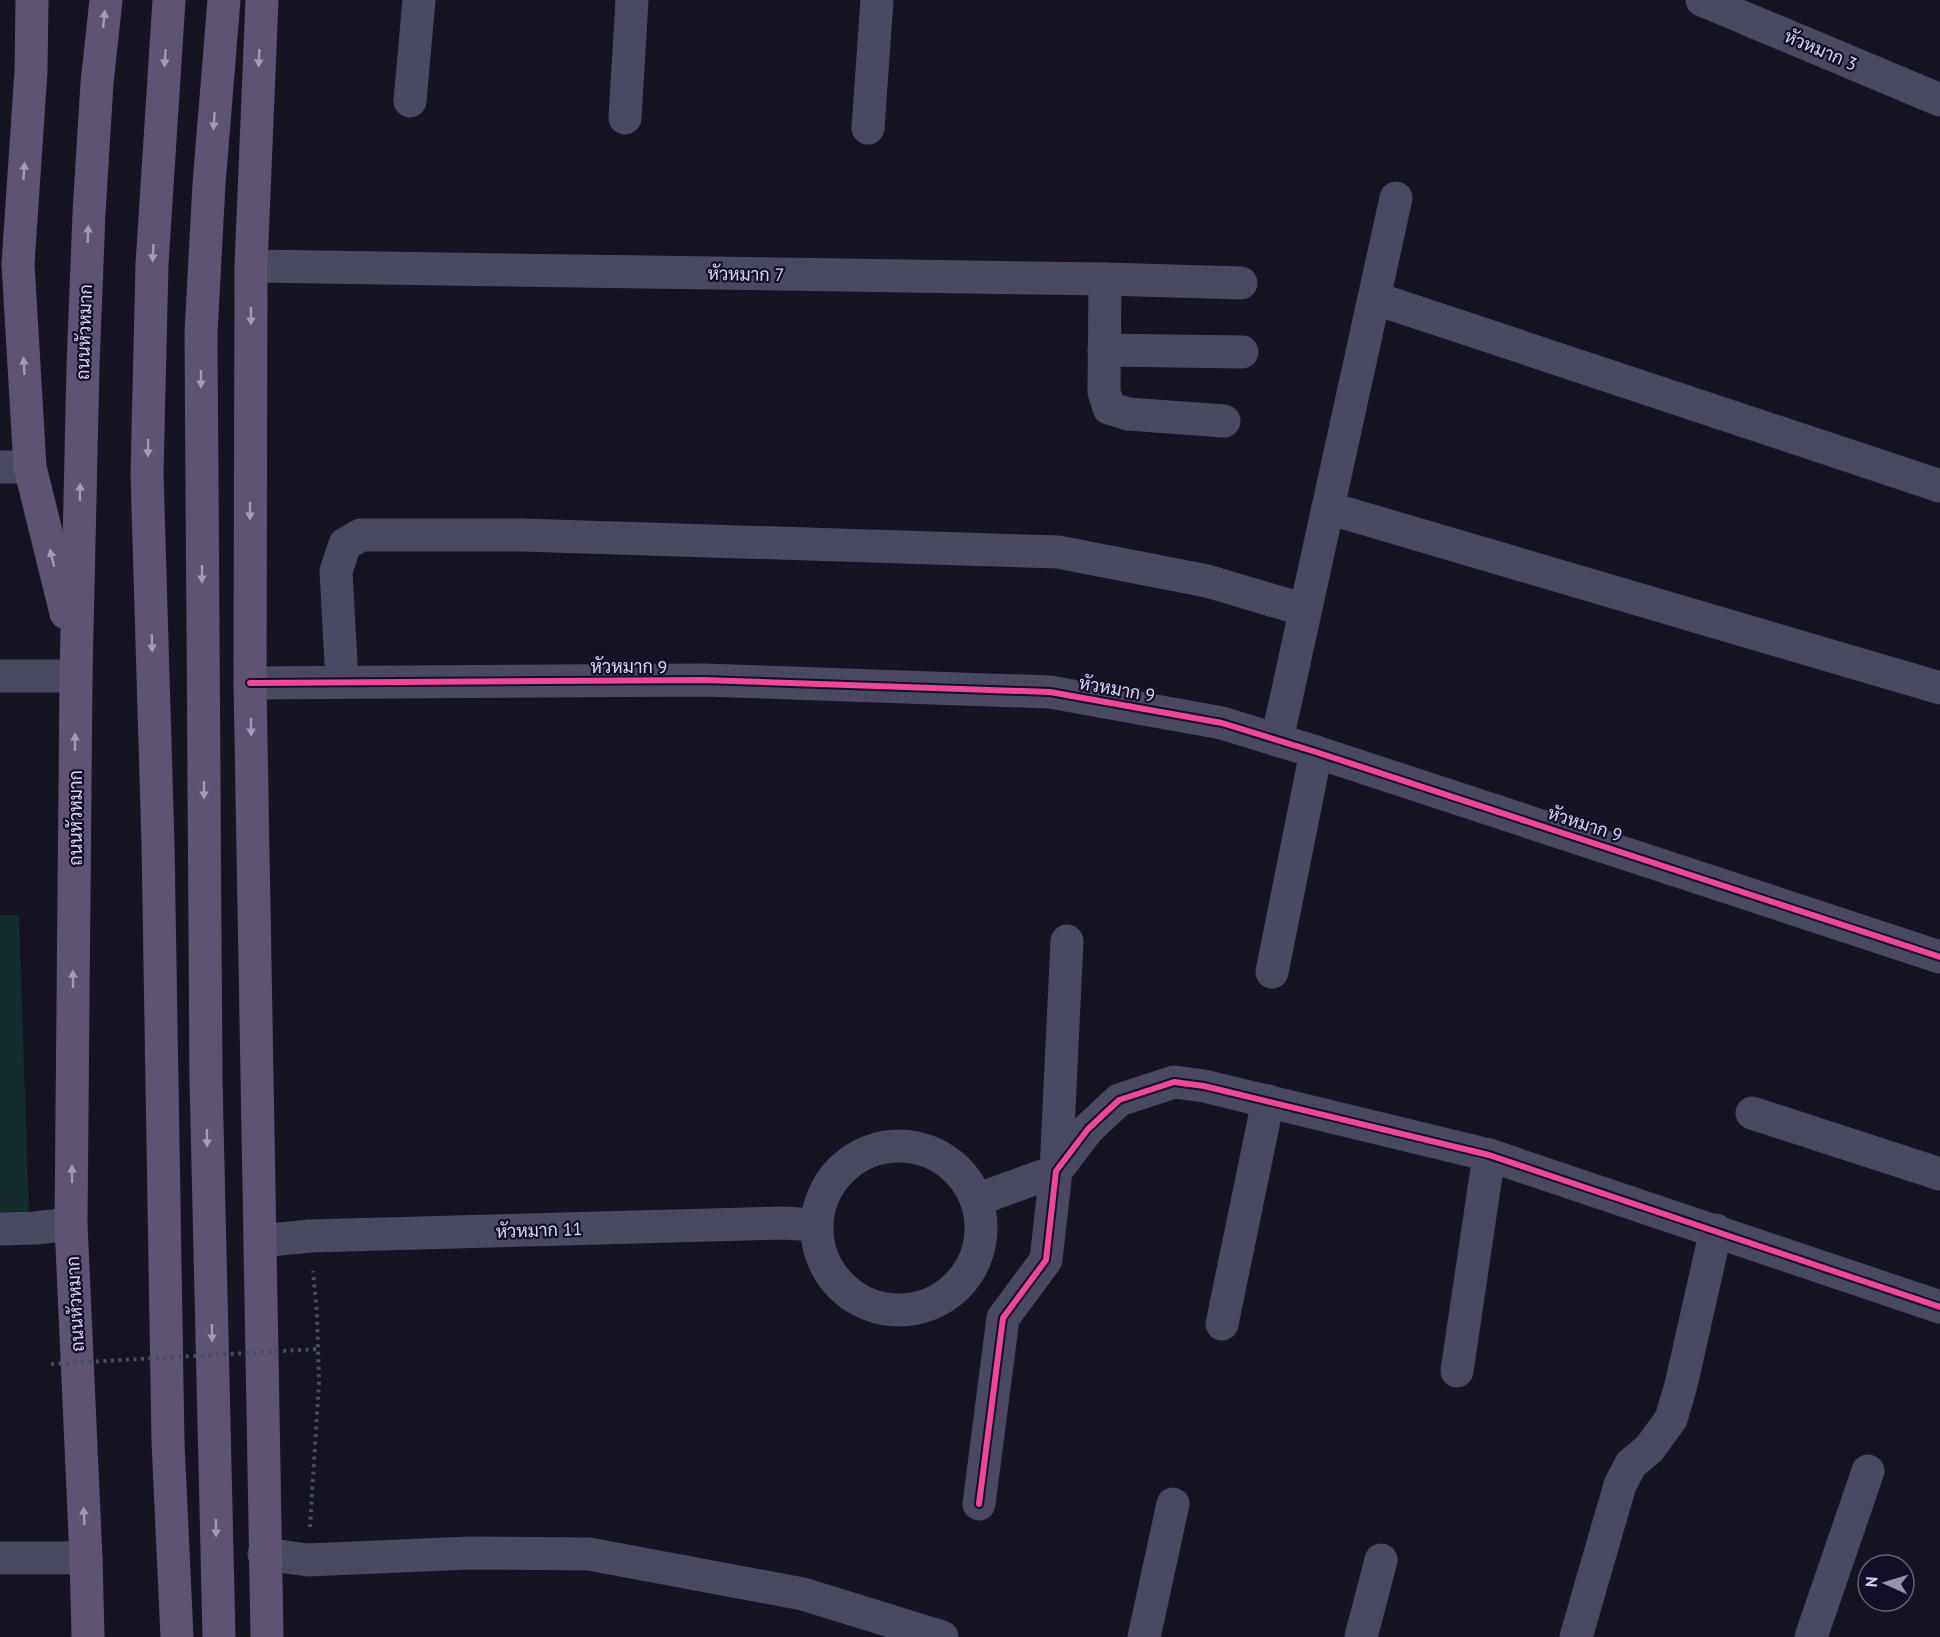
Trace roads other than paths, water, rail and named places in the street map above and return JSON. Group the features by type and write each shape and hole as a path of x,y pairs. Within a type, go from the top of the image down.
{"main road":[{"path":"32,0 30,82 9,264 15,466 76,666"},
{"name":"ถนนหัวหมาก","path":"88,1637 71,1224 76,666 82,366 97,83 106,0"},
{"path":"169,0 152,264 147,473 158,844 168,1442 177,1637"},
{"path":"219,1637 206,1080 201,333 210,173 224,0"},
{"path":"262,0 251,266 250,683 267,1637"}],"street":[{"path":"410,100 419,0"},
{"path":"625,118 632,0"},
{"path":"868,128 877,0"},
{"name":"หัวหมาก 3","path":"1702,0 1940,100"},
{"path":"1277,740 1396,198"},
{"name":"หัวหมาก 7","path":"251,266 1241,283"},
{"path":"1105,279 1104,392 1109,408 1128,414 1224,422"},
{"path":"1374,298 1940,486"},
{"path":"1104,350 1242,352"},
{"path":"1328,508 1940,688"},
{"path":"342,682 336,570 345,544 361,535 522,535 1058,552 1207,581 1305,610"},
{"path":"0,676 76,666"},
{"name":"หัวหมาก 9","path":"250,683 704,681 1050,692 1222,723 1940,957"},
{"path":"1272,972 1316,752"},
{"path":"979,1504 1003,1318 1046,1260 1056,1171 1067,941"},
{"path":"976,1200 1056,1171 1088,1128 1119,1100 1174,1082 1204,1086 1489,1155 1940,1307"},
{"path":"1221,1324 1268,1101"},
{"path":"1752,1113 1940,1174"},
{"path":"884,1147 912,1147 938,1156 960,1173 976,1200 981,1224 978,1251 966,1275 948,1294 925,1306 899,1311 873,1307 843,1288 831,1275 820,1252 816,1225 822,1198 837,1174 858,1156 884,1147"},
{"path":"1457,1371 1489,1155"},
{"name":"หัวหมาก 11","path":"261,1241 310,1236 784,1223 816,1225"},
{"path":"0,1229 71,1224"},
{"path":"1576,1637 1620,1485 1631,1464 1649,1449 1671,1419 1681,1385 1716,1230"},
{"path":"1811,1637 1868,1471"},
{"path":"1144,1637 1173,1504"},
{"path":"264,1554 308,1560 469,1553 589,1554 803,1594 942,1637"},
{"path":"0,1558 86,1558"},
{"path":"1361,1637 1381,1560"}]}
